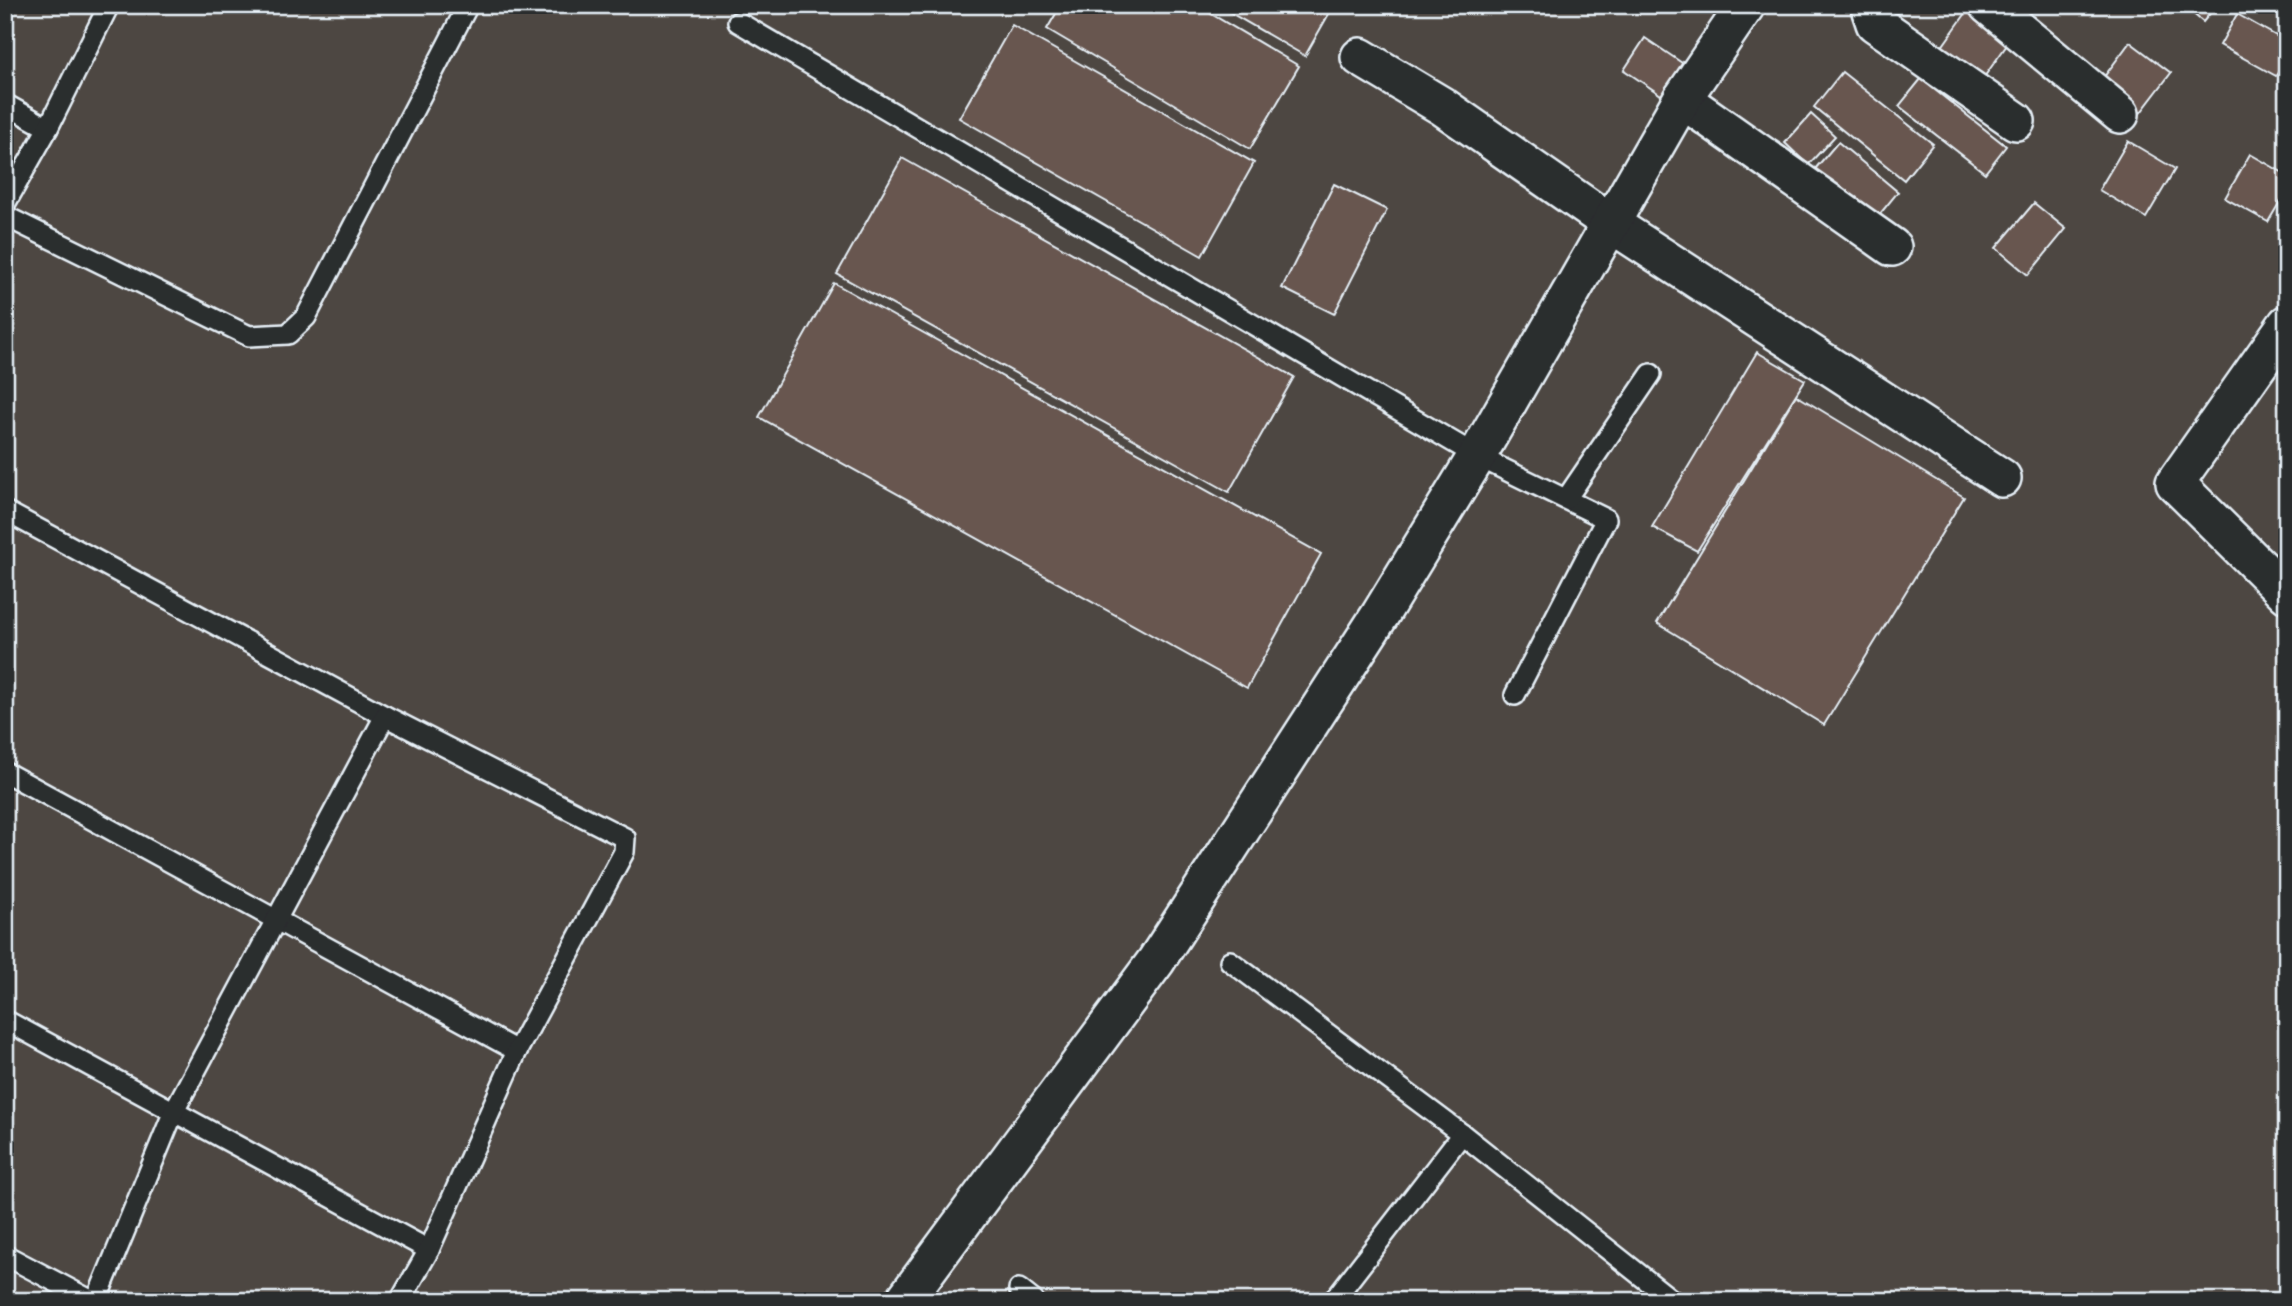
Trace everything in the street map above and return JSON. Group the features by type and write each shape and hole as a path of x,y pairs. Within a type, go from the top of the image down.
{"street":[{"path":"904,1301 1156,961 1380,615 1477,456 1682,99 1746,5"},
{"path":"1876,5 1871,11 1875,23 2016,121"},
{"path":"1988,5 2120,114"},
{"path":"1360,57 1442,106 1610,223 2002,478"},
{"path":"1682,99 1892,247"},
{"path":"2287,324 2175,483 2287,594"}],"lane":[{"path":"5,204 48,128 109,5"},
{"path":"5,216 249,336 288,334 306,317 468,5"},
{"path":"738,22 1477,456 1606,519 1515,695"},
{"path":"5,104 48,128"},
{"path":"1566,499 1650,374"},
{"path":"5,511 385,716 625,838 624,852 517,1051 429,1250 400,1301"},
{"path":"5,1255 94,1301 173,1111 385,716"},
{"path":"5,772 517,1051"},
{"path":"1230,961 1462,1135 1673,1301"},
{"path":"5,1020 429,1250"},
{"path":"1333,1301 1462,1135"}],"shaded area":[{"path":"5,5 2287,5 2287,1301 5,1301"}],"building":[{"path":"1061,5 1196,5 1299,66 1250,149 1047,29"},
{"path":"1217,5 1334,5 1305,56"},
{"path":"2183,5 2217,5 2203,22"},
{"path":"1971,6 2014,35 1982,80 1939,51"},
{"path":"2237,14 2287,42 2287,57 2276,76 2220,45"},
{"path":"1012,25 1254,163 1202,256 959,118"},
{"path":"1645,38 1691,69 1670,101 1624,70"},
{"path":"2130,42 2171,73 2135,120 2095,89"},
{"path":"1842,72 1933,144 1904,180 1814,107"},
{"path":"1921,79 2006,146 1985,173 1899,106"},
{"path":"1811,114 1835,136 1808,165 1785,143"},
{"path":"2128,141 2175,169 2146,218 2099,190"},
{"path":"1838,142 1898,192 1875,220 1815,169"},
{"path":"2250,154 2287,175 2287,190 2268,222 2225,198"},
{"path":"902,158 1294,377 1229,492 837,274"},
{"path":"1334,184 1387,210 1334,314 1282,288"},
{"path":"2034,203 2066,229 2028,275 1996,248"},
{"path":"834,283 1321,554 1247,688 759,417"},
{"path":"1757,352 1805,380 1697,551 1652,527"},
{"path":"1796,395 1964,497 1824,725 1657,623"}]}
